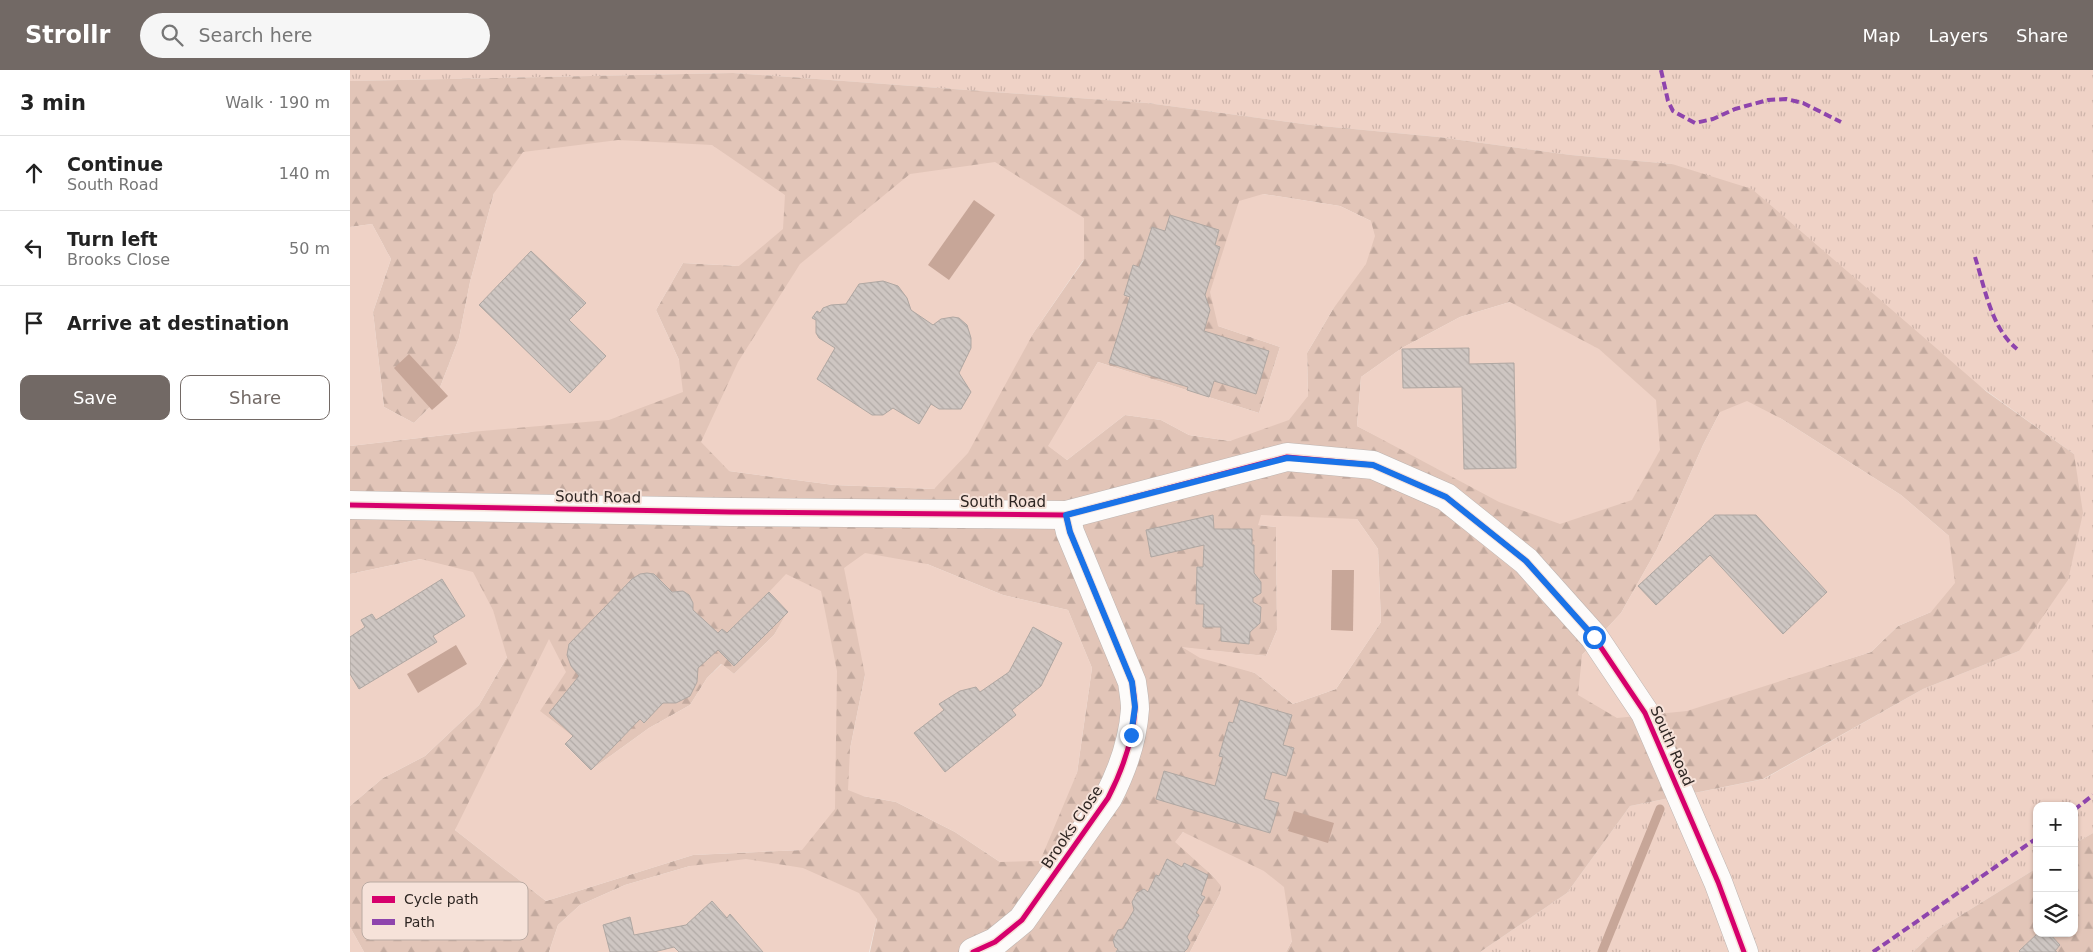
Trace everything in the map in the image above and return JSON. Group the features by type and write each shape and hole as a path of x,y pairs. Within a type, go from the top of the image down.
{"street":[{"name":"South Road","path":"350,505 731,512 1066,515 1287,458 1373,465 1446,497 1526,561 1594,637 1646,713 1718,882 1744,952"},
{"name":"Brooks Close","path":"973,952 995,942 1022,920 1108,798 1116,783 1131,735 1135,707 1132,682 1070,532 1066,515"}],"green space":[{"path":"350,70 2093,70 2093,833 2078,842 2078,802 2033,802 2033,870 1934,932 1913,952 1480,952 1567,893 1630,806 1764,779 1923,689 2019,651 2074,454 1672,164 1571,155 1438,137 1311,125 1147,103 733,73 350,81"},
{"path":"733,73 1147,103 1311,125 1438,137 1571,155 1672,164 1752,189 1987,392 2074,454 2083,513 2068,580 2019,651 1923,689 1763,779 1630,806 1567,893 1480,952 1286,952 1292,941 1183,832 1176,842 1222,886 1220,894 1190,952 870,952 877,919 690,866 625,885 580,905 558,925 549,952 364,952 350,927 350,806 383,778 425,756 479,705 507,657 421,559 350,574 350,446 471,432 679,360 656,310 683,263 739,266 494,193 470,282 459,338 434,403 414,423 384,407 373,312 391,259 372,224 350,227 350,81","holes":["1263,194 1340,206 1371,221 1333,309 1307,353 1308,396 1230,441 1189,435 1161,420 1125,415 1067,460 1049,446 1098,362 1259,413 1280,347 1218,326","1084,260 1034,332 934,489 834,485 729,471","1510,302 1416,456 1357,426 1361,377 1402,348 1460,317","1720,412 1780,418 1901,495 1949,536 1931,612 1898,626 1871,652 1784,679 1582,655 1621,613 1657,549 1703,445","1357,519 1378,549 1381,622 1336,689 1293,704 1255,673 1184,648 1266,656 1277,630 1276,527 1258,525","927,564 1003,595 1068,610 1092,668 1077,773 1000,862 955,832 896,802 863,796 850,749 865,675","788,612 801,850 693,855 546,901 528,887 528,940 362,940 362,882 522,882 455,830 566,672 539,711 572,736 565,744 591,770 649,728 690,705 707,678 721,664 734,674 774,635"]},
{"path":"618,140 712,145 785,195 783,229 739,266 683,263 656,310 679,360 683,392 609,420 471,432 350,446 350,227 372,224 391,259 373,312 384,407 414,423 434,403 459,338 470,282 494,193 523,152"},
{"path":"995,162 1084,218 1084,259 1034,332 968,453 934,489 834,485 729,471 701,442 738,362 800,264 910,174"},
{"path":"1263,194 1340,206 1371,221 1375,236 1366,264 1333,309 1307,353 1308,396 1289,420 1230,441 1189,435 1161,420 1125,415 1067,460 1048,446 1098,362 1259,413 1280,347 1218,326 1210,292 1239,201"},
{"path":"1510,302 1599,349 1656,400 1660,450 1632,500 1560,524 1499,502 1357,426 1361,377 1402,348 1460,317"},
{"path":"1747,401 1780,418 1901,495 1949,536 1955,583 1931,612 1898,626 1871,652 1687,711 1617,718 1578,695 1582,655 1621,613 1657,549 1703,445 1720,412"},
{"path":"1261,515 1357,519 1378,549 1381,622 1336,689 1293,704 1255,673 1200,658 1182,647 1266,656 1277,630 1276,527 1258,525"},
{"path":"865,553 927,564 1003,595 1068,610 1092,668 1077,773 1040,861 1000,862 955,832 896,802 863,796 848,790 850,749 865,675 844,568"},
{"path":"421,559 473,572 493,610 507,657 479,705 425,756 383,778 350,806 350,574"},
{"path":"786,574 821,591 837,671 835,809 802,850 693,855 546,901 528,887 528,882 522,882 455,830 549,639 566,672 540,711 573,736 565,745 591,770 649,728 690,705 707,678 722,664 734,674 774,635 787,612 769,592"},
{"path":"1183,832 1264,871 1284,887 1292,941 1286,952 1190,952 1220,894 1221,886 1213,876 1175,842"},
{"path":"2093,833 2093,952 1913,952 1934,932 2033,870 2033,937 2078,937 2078,842"},
{"path":"746,859 803,868 859,893 877,919 869,952 549,952 558,925 580,905 625,885 690,866"},
{"path":"350,927 364,952 350,952"}],"shaded area":[{"path":"974,200 995,215 949,280 928,265"},
{"path":"409,354 448,396 432,410 394,368"},
{"path":"1332,570 1354,570 1353,631 1331,630"},
{"path":"456,645 467,664 418,693 407,674"},
{"path":"1294,811 1334,823 1328,843 1288,831"}],"building":[{"path":"1170,215 1219,230 1215,245 1220,247 1205,295 1210,310 1204,331 1269,351 1256,394 1214,381 1209,397 1187,390 1188,387 1109,363 1130,297 1124,295 1133,265 1139,267 1152,227 1165,231"},
{"path":"531,251 586,303 569,320 606,356 570,393 479,305"},
{"path":"883,281 898,286 907,298 911,310 933,325 941,319 953,317 959,318 967,325 971,338 971,348 959,373 971,392 961,409 939,409 931,404 919,424 893,408 883,415 872,415 817,379 835,348 819,338 816,333 816,320 812,318 817,311 820,313 823,308 831,305 846,304 859,284"},
{"path":"1469,348 1469,364 1514,363 1516,468 1464,469 1462,387 1403,388 1402,349"},
{"path":"1213,515 1214,529 1252,529 1254,573 1261,582 1261,593 1253,598 1253,602 1261,607 1260,623 1250,632 1249,644 1221,641 1221,627 1203,627 1204,604 1196,604 1197,567 1203,567 1204,545 1151,557 1146,530"},
{"path":"1715,515 1756,515 1827,592 1783,634 1710,555 1656,605 1638,586"},
{"path":"640,574 654,574 672,592 683,591 689,595 693,603 693,610 718,633 722,629 727,633 769,592 788,612 734,666 718,650 698,668 697,682 690,696 676,703 663,703 644,723 640,719 591,770 565,744 573,736 549,713 579,676 571,666 567,655 569,644 632,579"},
{"path":"442,579 465,616 433,636 437,642 359,689 350,674 350,637 365,627 361,620 372,614 376,620"},
{"path":"1033,627 1062,643 1041,686 1012,710 1016,715 945,772 914,733 944,710 939,704 960,691 976,687 980,692 1009,672"},
{"path":"1240,700 1292,715 1283,745 1294,748 1286,776 1272,772 1264,799 1279,803 1270,833 1156,799 1164,771 1215,786 1223,757 1219,756 1229,722 1233,723"},
{"path":"1167,859 1182,867 1184,863 1208,875 1201,895 1205,897 1196,913 1199,915 1187,937 1190,943 1187,949 1184,952 1116,952 1118,949 1115,947 1113,940 1118,930 1123,929 1134,910 1132,902 1137,893 1144,889 1148,892 1156,875 1159,876"},
{"path":"712,901 727,918 730,914 763,952 679,952 674,947 654,952 610,952 603,925 630,917 634,935 686,925"},
{"path":"2034,937 2053,937 2060,945 2055,951 2057,952 2019,951"}],"waterway":[{"path":"1602,952 1660,809"}],"marked path":[{"path":"1661,70 1668,101 1673,111 1695,123 1713,119 1735,109 1768,100 1786,99 1803,103 1841,122"},
{"path":"1975,257 1995,319 2008,340 2017,349"},
{"path":"2078,807 2093,795"},
{"path":"1873,952 2033,841"}],"cycle path":[{"path":"350,505 731,512 1066,515 1287,457 1373,465 1446,497 1526,561 1594,637 1645,713 1718,882 1744,952"},
{"path":"973,952 995,942 1022,920 1108,798 1118,777 1132,732 1135,709 1132,682 1070,532 1066,515"}],"route":[{"path":"1131,735 1135,707 1132,682 1070,532 1066,515 1287,458 1373,465 1446,497 1526,561 1594,637"}]}
